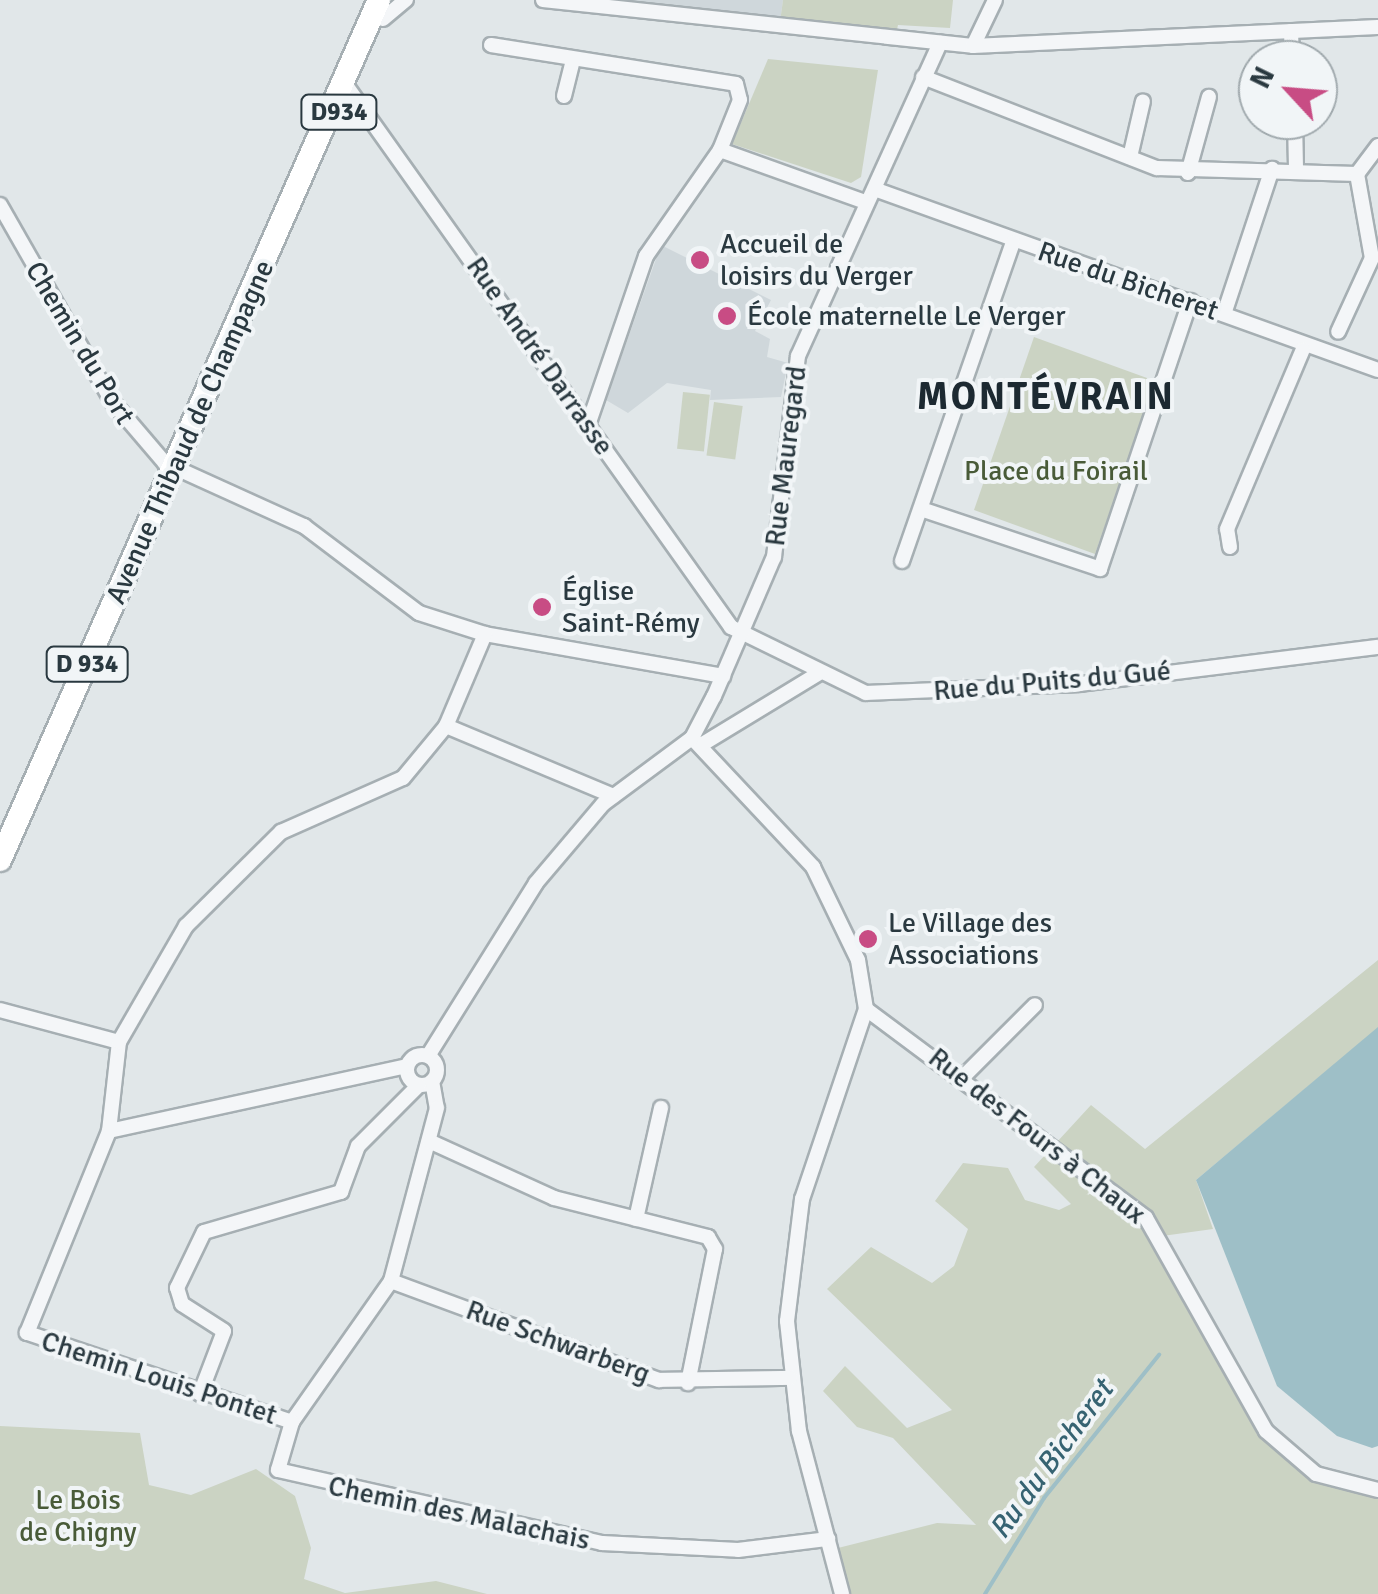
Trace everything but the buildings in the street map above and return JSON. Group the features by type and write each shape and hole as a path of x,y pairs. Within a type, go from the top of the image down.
{"main road":[{"name":"Avenue Thibaud de Champagne","path":"0,860 282,222 385,6"}],"street":[{"path":"385,6 406,0"},
{"path":"543,0 973,46 1378,27"},
{"path":"973,46 996,0"},
{"path":"1290,31 1291,40"},
{"name":"Rue Mauregard","path":"696,742 739,629 775,553 798,356 940,42"},
{"path":"491,45 572,60 727,76 740,100 720,150 646,256 588,426"},
{"path":"564,96 572,60"},
{"path":"923,77 1130,158 1188,173 1296,168 1356,174"},
{"name":"Rue André Darrasse","path":"346,85 588,426 739,629"},
{"path":"1188,173 1209,97"},
{"path":"1130,158 1143,101"},
{"path":"1295,140 1296,168"},
{"path":"1356,174 1378,146"},
{"path":"720,150 865,202"},
{"path":"1224,314 1272,170"},
{"path":"1338,332 1373,244 1356,174"},
{"name":"Rue du Bicheret","path":"876,190 1013,243 1190,301 1302,350 1376,373"},
{"name":"Chemin du Port","path":"0,205 112,401 175,469"},
{"path":"902,561 1013,243"},
{"path":"921,509 1100,569 1190,301"},
{"path":"1230,547 1227,529 1302,350"},
{"path":"175,469 304,526 394,600 485,634 723,676"},
{"name":"Rue du Puits du Gué","path":"739,629 818,674 866,693 962,693 1378,647"},
{"path":"485,634 446,726 403,778 281,832 213,895 119,1042 109,1131 407,1066 428,1056 502,929 614,796 696,742 818,674"},
{"path":"446,726 614,796"},
{"path":"696,742 839,907 866,1009 802,1200 790,1378 842,1594"},
{"path":"962,1078 1034,1004"},
{"name":"Rue des Fours à Chaux","path":"866,1009 1146,1218 1266,1431 1316,1474 1378,1490"},
{"path":"0,1010 119,1042"},
{"path":"200,1394 224,1330 182,1304 177,1288 204,1232 341,1192 358,1146 437,1067 428,1056"},
{"path":"292,1422 391,1281 429,1141 419,1086 407,1066"},
{"path":"636,1219 662,1108"},
{"name":"Chemin Louis Pontet","path":"109,1131 26,1334 292,1422"},
{"path":"429,1141 554,1198 713,1242 688,1382"},
{"name":"Rue Schwarberg","path":"391,1281 604,1364 688,1382 790,1378"},
{"name":"Chemin des Malachais","path":"292,1422 275,1466 362,1495 602,1544 713,1551 828,1540"}],"shaded area":[{"path":"599,0 783,0 780,22"},
{"path":"661,245 771,300 755,331 770,339 767,357 788,363 781,397 710,400 711,390 667,383 628,413 606,400"}],"green space":[{"path":"783,0 953,0 950,28 898,25 896,34 780,22"},
{"path":"768,59 878,70 861,177 851,183 732,144"},
{"name":"Place du Foirail","path":"1034,337 1147,378 1146,408 1095,554 974,510"},
{"path":"683,392 710,395 704,452 677,449"},
{"path":"714,402 743,406 735,460 706,455"},
{"path":"1378,960 1378,1028 1196,1180 1213,1229 1155,1237 1263,1433 1314,1478 1378,1493 1378,1594 848,1594 838,1548 937,1523 976,1525 893,1438 857,1427 823,1391 845,1366 907,1428 952,1410 827,1289 871,1247 932,1283 954,1266 968,1229 935,1201 963,1163 1008,1168 1025,1200 1059,1210 1071,1204 1034,1167 1091,1105 1145,1149"},
{"name":"Le Bois de Chigny","path":"0,1426 140,1433 149,1485 191,1495 256,1469 295,1496 311,1548 304,1579 345,1593 436,1581 487,1594 0,1594"}],"water":[{"path":"1378,1027 1378,1446 1372,1448 1337,1436 1277,1386 1196,1180"}],"waterway":[{"name":"Ru du Bicheret","path":"985,1594 1044,1498 1159,1355"}],"place":[{"name":"Accueil de loisirs du Verger","path":"700,260"},
{"name":"École maternelle Le Verger","path":"727,316"},
{"name":"Église Saint-Rémy","path":"542,607"},
{"name":"Le Village des Associations","path":"868,939"}],"district":[{"name":"MONTÉVRAIN","path":"1046,397"}]}
